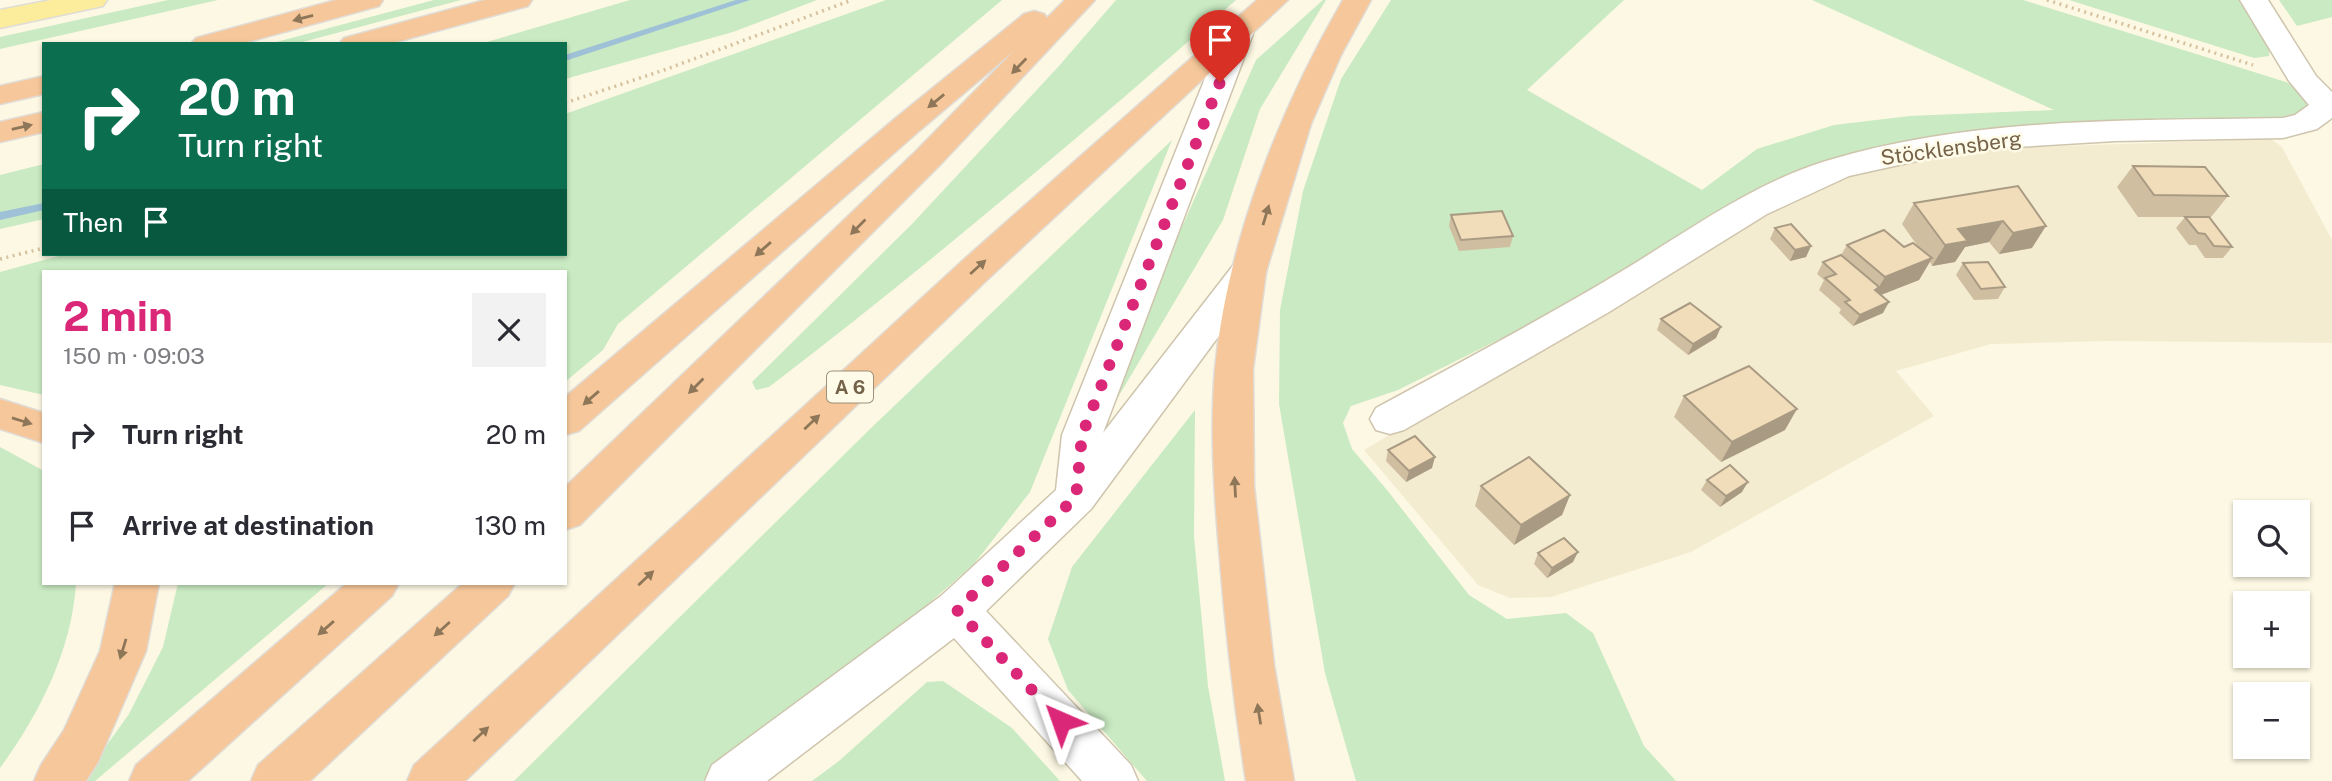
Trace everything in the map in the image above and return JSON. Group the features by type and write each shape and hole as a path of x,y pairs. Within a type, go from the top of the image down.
{"highway":[{"path":"213,42 369,0"},
{"path":"361,42 518,0"},
{"name":"A 6","path":"431,781 974,271 1274,0"},
{"path":"1269,781 1251,666 1234,485 1234,369 1248,272 1295,124 1326,54 1357,0"},
{"path":"567,418 908,124 1063,7"},
{"path":"567,511 927,159 1063,7"},
{"path":"0,95 42,85"},
{"path":"0,132 42,122"},
{"path":"0,414 42,427"},
{"path":"58,781 81,746 123,651 137,585"},
{"path":"153,781 375,585"},
{"path":"275,781 491,585"}],"main road":[{"path":"0,19 93,0"}],"lane":[{"path":"2254,0 2323,86"},
{"path":"1076,497 1082,435 1239,31"},
{"name":"Stöcklensberg","path":"1390,419 1624,287 1730,222 1798,185 1835,169 1890,153 2013,137 2283,128 2306,121 2328,106 2323,86"},
{"path":"729,781 957,610 1076,497 1248,272"},
{"path":"957,610 1114,781"}],"path":[{"path":"567,102 667,69 852,0"},
{"path":"2047,0 2323,86"},
{"path":"0,259 42,248"}],"shaded area":[{"path":"2271,139 2282,147 2332,240 2332,343 2106,341 1991,344 1896,371 1934,416 1691,552 1551,597 1510,598 1478,585 1364,450 1805,191 1838,178 1897,160 1998,148"}],"green space":[{"path":"168,0 218,0 0,49 0,37"},
{"path":"434,0 461,0 303,42 276,42"},
{"path":"630,0 817,0 733,32 567,78 567,42 487,42"},
{"path":"886,0 1002,0 618,324 603,350 567,380 567,270 42,270 42,395 0,385 0,272 59,256 567,256 567,113"},
{"path":"1116,0 1236,0 947,246 769,387 756,390 752,382 912,224 1058,67"},
{"path":"1326,0 1260,109 1223,220 1117,399 1135,333 1256,60"},
{"path":"1391,0 1624,0 1527,90 1702,190 1757,149 1834,125 1910,116 2054,110 1812,0 2023,0 2286,82 2304,93 2309,110 2284,119 1906,145 1612,283 1398,390 1351,406 1343,423 1352,449 1469,595 1507,619 1566,613 1593,633 1644,746 1676,781 1356,781 1325,673 1279,404 1280,310 1303,191 1341,79"},
{"path":"2069,0 2242,0 2270,44 2269,56 2254,58"},
{"path":"2279,0 2332,0 2332,17 2297,26"},
{"path":"1172,140 1030,492 974,564 827,692 705,781 514,781 868,431"},
{"path":"42,164 42,219 0,229 0,175"},
{"path":"1195,410 1194,537 1208,686 1225,781 1147,781 1068,690 1048,639 1072,567"},
{"path":"0,447 42,470 42,585 76,585 68,633 51,681 28,726 0,768"},
{"path":"178,585 327,585 95,781 81,781 129,714 163,647"},
{"path":"943,681 1012,728 1060,781 812,781 839,761 927,682"}],"building":[{"path":"2133,166 2205,167 2228,196 2154,195"},
{"path":"2018,186 2046,226 2013,233 2003,221 1958,229 1968,241 1945,245 1914,203"},
{"path":"1502,211 1513,236 1461,240 1451,215"},
{"path":"2185,217 2209,217 2232,247 2214,246 2205,234 2198,233"},
{"path":"1791,224 1811,246 1795,250 1775,228"},
{"path":"1884,230 1904,247 1913,243 1932,258 1885,277 1847,245"},
{"path":"1841,255 1879,287 1875,290 1889,302 1860,315 1845,302 1850,300 1825,278 1836,274 1823,262"},
{"path":"1988,262 2005,287 1981,289 1963,263"},
{"path":"1690,303 1721,327 1693,344 1661,319"},
{"path":"1749,366 1797,409 1732,442 1684,396"},
{"path":"1415,436 1435,457 1409,471 1388,450"},
{"path":"1529,457 1570,495 1521,525 1481,486"},
{"path":"1730,465 1748,482 1726,496 1707,480"},
{"path":"1564,538 1578,552 1552,568 1538,553"}],"waterway":[{"path":"567,57 745,0"},
{"path":"0,216 42,206"}],"route":[{"path":"1061,721 957,610 1076,497 1082,435 1220,82"}]}
